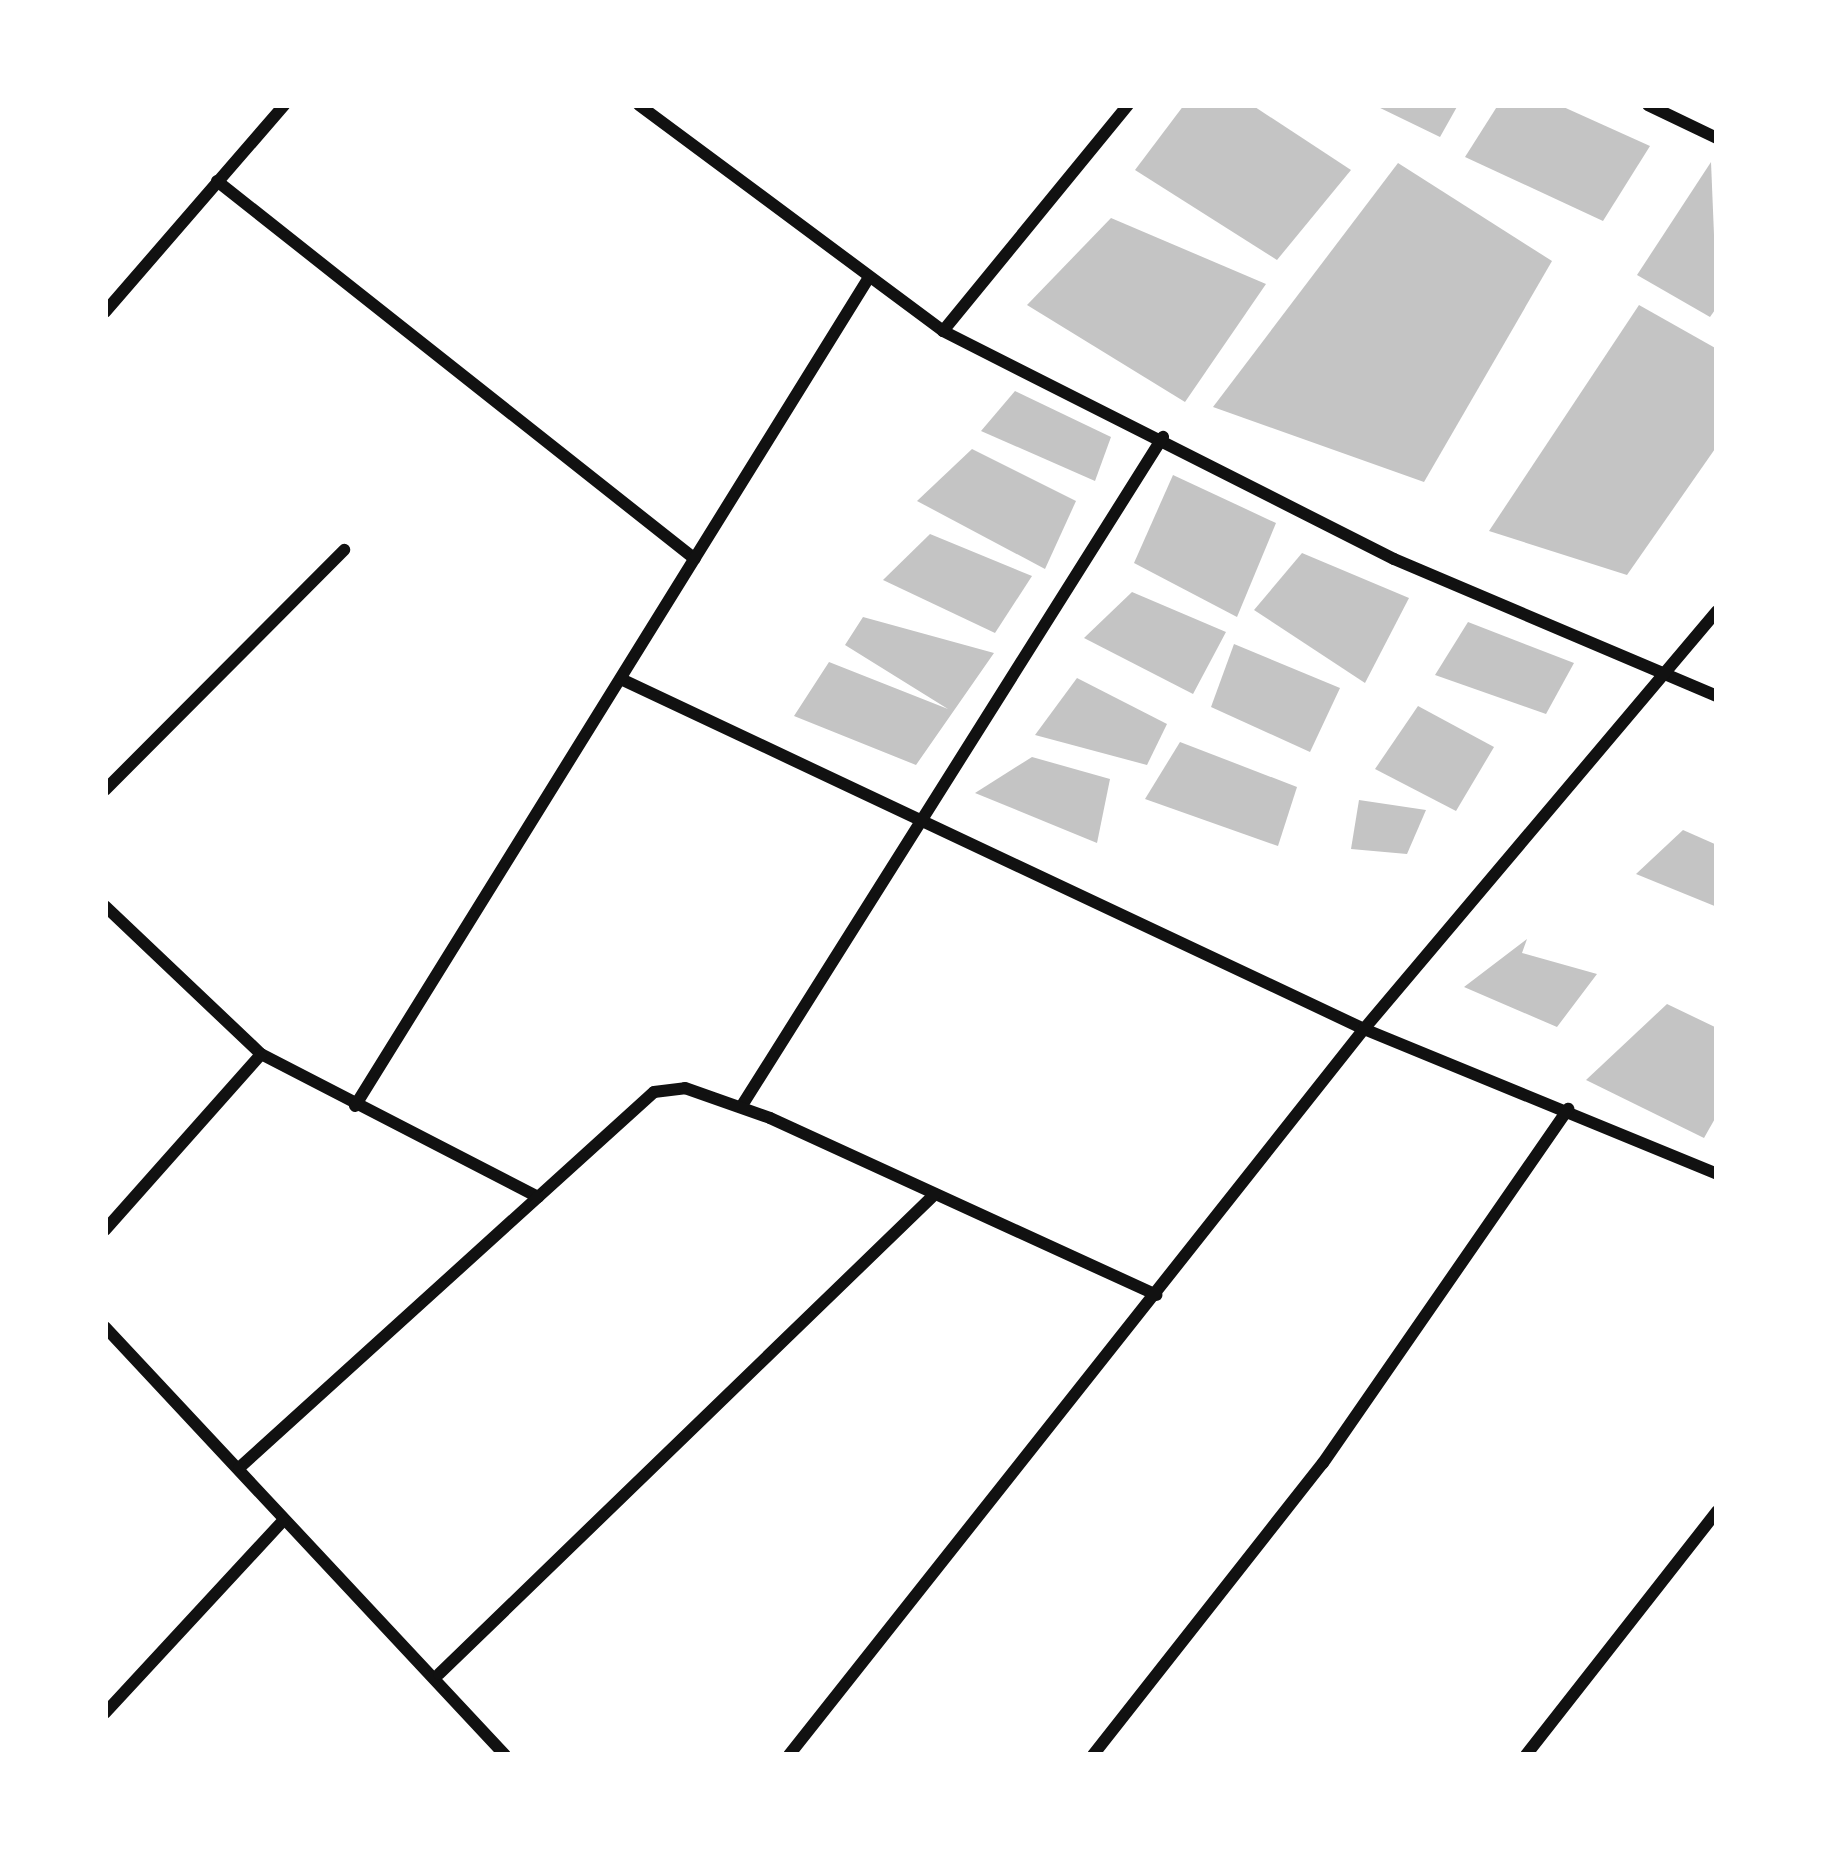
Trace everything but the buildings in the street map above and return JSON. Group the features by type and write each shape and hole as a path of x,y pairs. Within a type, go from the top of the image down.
{"street":[{"path":"105,312 284,105"},
{"path":"639,105 944,332 1163,437 1394,559 1717,696"},
{"path":"944,332 1127,105"},
{"path":"1648,105 1717,138"},
{"path":"217,181 695,559"},
{"path":"355,1106 868,279"},
{"path":"741,1107 1163,437"},
{"path":"105,790 344,550"},
{"path":"789,1755 1364,1029 1717,611"},
{"path":"623,680 916,823 1364,1029 1717,1174"},
{"path":"105,906 261,1054 538,1197"},
{"path":"105,1229 261,1054"},
{"path":"239,1468 654,1092 685,1088 741,1107 1156,1295"},
{"path":"1093,1755 1323,1463 1568,1109"},
{"path":"440,1674 935,1194"},
{"path":"105,1327 284,1520 440,1674 505,1755"},
{"path":"1526,1755 1717,1511"},
{"path":"105,1713 284,1520"}]}
